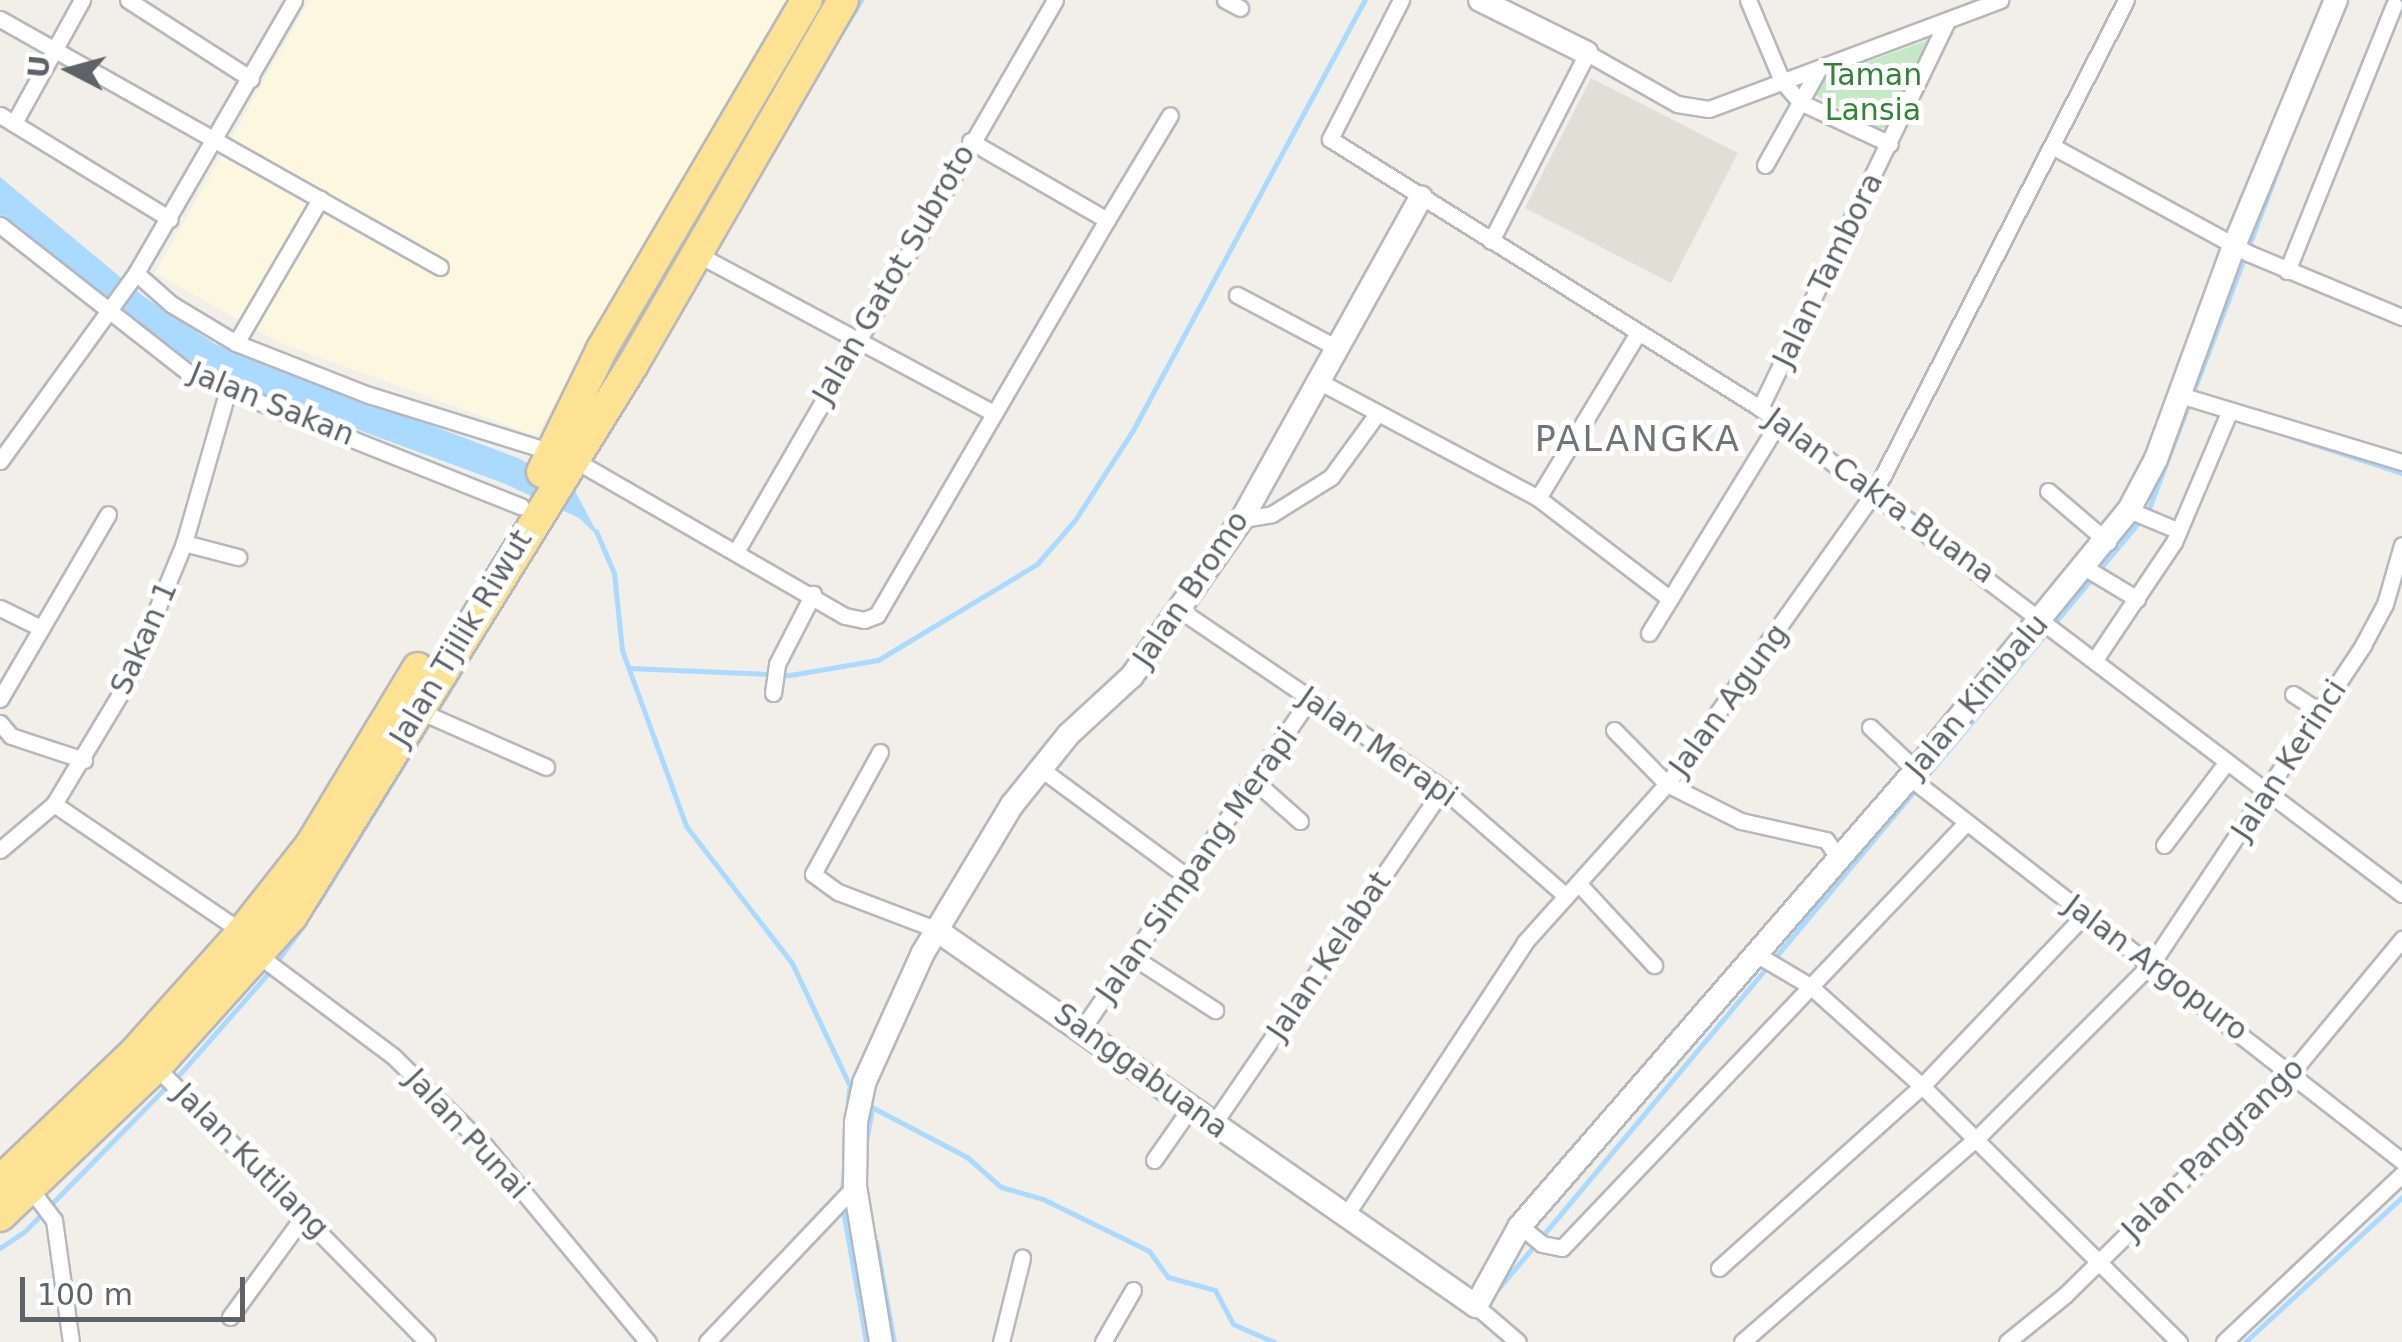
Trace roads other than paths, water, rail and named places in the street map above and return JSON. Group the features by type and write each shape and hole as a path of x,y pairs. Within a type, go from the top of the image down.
{"highway":[{"name":"Jalan Tjilik Riwut","path":"545,480 602,349 807,0"},
{"name":"Jalan Tjilik Riwut","path":"10,1178 156,1067 250,944 545,480 698,254 843,0"},
{"name":"Jalan Tjilik Riwut","path":"0,1216 10,1178 250,944 292,916 417,710 445,642"}],"street":[{"path":"82,0 54,51 7,119 170,219"},
{"path":"128,0 251,79"},
{"name":"Jalan Gatot Subroto","path":"737,550 970,141 1056,0"},
{"name":"Jalan Cakra Buana","path":"1400,0 1330,139 1760,408 2043,616 2226,764 2402,894"},
{"path":"1480,0 1697,109 1818,72 2000,0"},
{"path":"1748,0 1782,81 1800,102 1890,144"},
{"name":"Jalan Agung","path":"1344,1218 1525,942 1667,784 1875,491 2126,0"},
{"name":"Jalan Kinibalu","path":"1476,1306 1520,1226 1837,856 1913,774 2108,542 2130,510 2336,0"},
{"path":"0,462 170,219 216,144 290,1"},
{"path":"2287,272 2393,4"},
{"path":"0,19 216,144 440,266"},
{"name":"Jalan Tambora","path":"1760,408 1946,24"},
{"path":"1491,241 1586,53"},
{"path":"1765,165 1818,72"},
{"path":"132,278 236,343 386,401 545,480 737,550 851,618 876,615 1170,115"},
{"path":"970,141 1108,220"},
{"path":"2052,146 2287,272 2402,317"},
{"name":"Jalan Bromo","path":"855,1186 856,1122 864,1082 935,928 1041,769 1132,676 1242,519 1421,197"},
{"path":"236,343 320,199"},
{"name":"Jalan Sakan","path":"0,226 109,309 160,355 227,393 545,480"},
{"path":"698,254 994,413"},
{"path":"1237,295 1337,348"},
{"path":"1538,498 1638,332"},
{"path":"1318,381 1538,498 1670,600"},
{"name":"Sakan 1","path":"0,850 54,804 84,760 156,621 184,543 227,393"},
{"path":"2180,394 2402,462"},
{"path":"2096,658 2179,531 2230,410"},
{"path":"1242,519 1272,514 1331,477 1377,414"},
{"path":"1650,633 1779,422"},
{"path":"2048,491 2108,542"},
{"path":"2130,510 2179,531"},
{"path":"0,699 108,514"},
{"path":"184,543 238,557"},
{"name":"Jalan Kerinci","path":"2152,963 2321,712 2385,604 2402,546"},
{"path":"2084,568 2137,599"},
{"path":"775,679 812,594"},
{"path":"0,608 41,628"},
{"name":"Jalan Merapi","path":"1180,610 1443,789 1566,896"},
{"path":"2294,694 2321,712"},
{"name":"Jalan Simpang Merapi","path":"1082,1030 1186,876 1258,784 1310,699"},
{"path":"417,710 546,766"},
{"path":"0,723 10,736 84,760"},
{"name":"Jalan Argopuro","path":"1870,727 1966,823 2152,963 2402,1161"},
{"path":"1614,730 1667,784 1741,821 1826,840 1837,856"},
{"path":"880,752 813,874 838,892 935,928"},
{"path":"2164,846 2226,764"},
{"path":"1041,769 1186,876"},
{"path":"1258,784 1300,821"},
{"name":"Jalan Kelabat","path":"1214,1123 1443,789"},
{"name":"Jalan Punai","path":"54,804 250,944 393,1056 475,1136 648,1342"},
{"path":"1520,1226 1542,1244 1562,1248 1966,823"},
{"path":"1578,883 1654,965"},
{"path":"1718,1268 1922,1086 2084,915"},
{"name":"Sanggabuana","path":"935,928 1344,1218"},
{"name":"Jalan Pangrango","path":"2007,1342 2102,1260 2292,1072 2402,939"},
{"path":"1756,954 1810,986 1922,1086 2102,1260 2179,1342"},
{"path":"1134,957 1215,1010"},
{"path":"1742,1342 1978,1138 2152,963"},
{"name":"Jalan Kutilang","path":"156,1067 427,1342"},
{"path":"1154,1160 1191,1107"},
{"path":"2224,1342 2402,1174"},
{"path":"10,1178 54,1220 70,1342"},
{"path":"707,1342 855,1186"},
{"path":"855,1186 881,1342"},
{"path":"230,1317 305,1214"},
{"path":"1344,1218 1476,1306 1518,1342"},
{"path":"1002,1342 1022,1258"},
{"path":"1102,1342 1133,1290"}],"water":[{"path":"0,177 143,296 215,344 518,458 574,489 600,538 579,518 503,483 255,392 177,354 0,215"}],"waterway":[{"path":"843,30 861,0"},
{"path":"629,668 790,675 878,660 1037,564 1075,520 1133,430 1365,0"},
{"path":"1498,1289 2148,511 2281,161"},
{"path":"2271,430 2402,473"},
{"path":"596,531 614,573 622,650 686,826 792,963 854,1095"},
{"path":"316,906 463,668"},
{"path":"277,961 305,923"},
{"path":"178,1076 271,970"},
{"path":"0,1248 24,1232 165,1088"},
{"path":"842,1193 849,1089"},
{"path":"866,1104 967,1157 1001,1187 1043,1199 1149,1251 1168,1277 1215,1290 1233,1324 1274,1342"},
{"path":"866,1142 872,1108"},
{"path":"2245,1342 2402,1197"},
{"path":"842,1204 866,1342"},
{"path":"876,1242 894,1342"}],"district":[{"name":"PALANGKA","path":"1638,439"}],"park label":[{"name":"Taman Lansia","path":"1873,92"}]}
